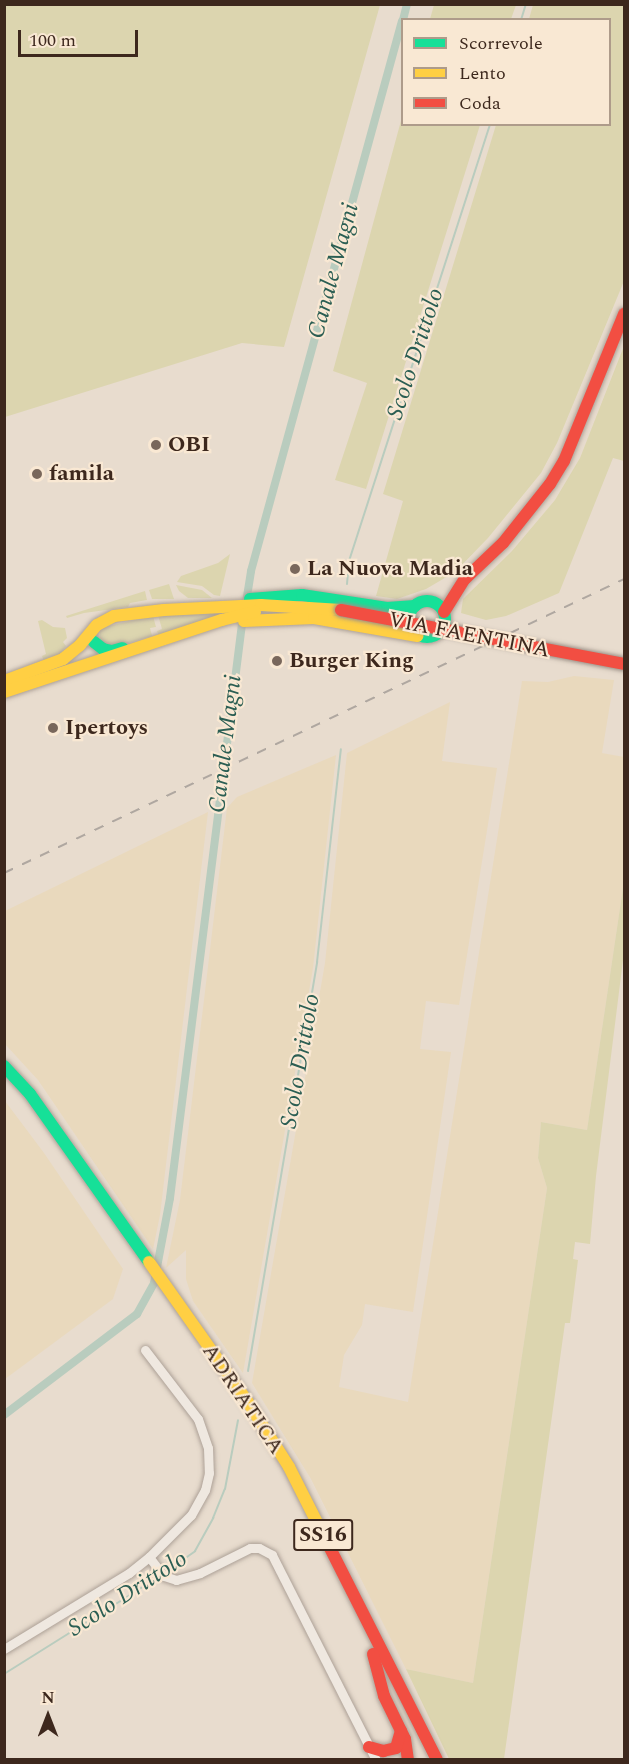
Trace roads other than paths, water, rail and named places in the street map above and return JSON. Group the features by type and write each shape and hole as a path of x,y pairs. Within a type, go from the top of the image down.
{"main road":[{"path":"261,608 417,636 431,637 438,634 445,624 444,612 465,579 503,543 532,508 559,469 624,314"},
{"path":"261,608 302,595 387,608 415,606 465,579"},
{"path":"429,600 438,604 444,612"},
{"name":"VIA FAENTINA","path":"97,625 136,608 168,603 232,604 261,608 313,607 341,610 624,664"},
{"path":"415,606 411,611 409,621 417,636"},
{"name":"VIA FAENTINA","path":"4,692 261,608"},
{"path":"97,625 94,642 100,653 109,659"},
{"path":"4,681 63,659 80,645 97,625"},
{"path":"94,642 112,651 133,645 142,648"},
{"name":"ADRIATICA","path":"4,1066 30,1094 188,1324 286,1481 426,1760"},
{"name":"ADRIATICA","path":"4,1080 36,1118 247,1401 289,1467 437,1760"},
{"path":"373,1654 384,1696 401,1731 408,1760"},
{"path":"369,1746 383,1751 396,1748 401,1731"}],"street":[{"path":"4,1648 129,1573 149,1557 191,1515 205,1490 209,1473 208,1448 198,1419 145,1350"},
{"path":"149,1557 169,1578 184,1579 250,1548 259,1548 272,1555 376,1760"}],"waterway":[{"name":"Canale Magni","path":"404,18 407,4"},
{"name":"Scolo Drittolo","path":"522,18 526,4"},
{"name":"Canale Magni","path":"246,603 251,571 401,25"},
{"name":"Scolo Drittolo","path":"347,584 349,561 489,126"},
{"name":"Canale Magni","path":"4,1415 137,1314 154,1283 170,1198 243,616"},
{"name":"Scolo Drittolo","path":"248,1371 317,962 341,749"},
{"name":"Scolo Drittolo","path":"164,1573 195,1551 213,1518 225,1489 238,1420"},
{"name":"Scolo Drittolo","path":"4,1674 160,1576"}],"railway":[{"path":"4,873 624,579"}],"place":[{"name":"OBI","path":"156,445"},
{"name":"famila","path":"37,474"},
{"name":"La Nuova Madia","path":"295,569"},
{"name":"Burger King","path":"277,661"},
{"name":"Ipertoys","path":"53,728"}]}
